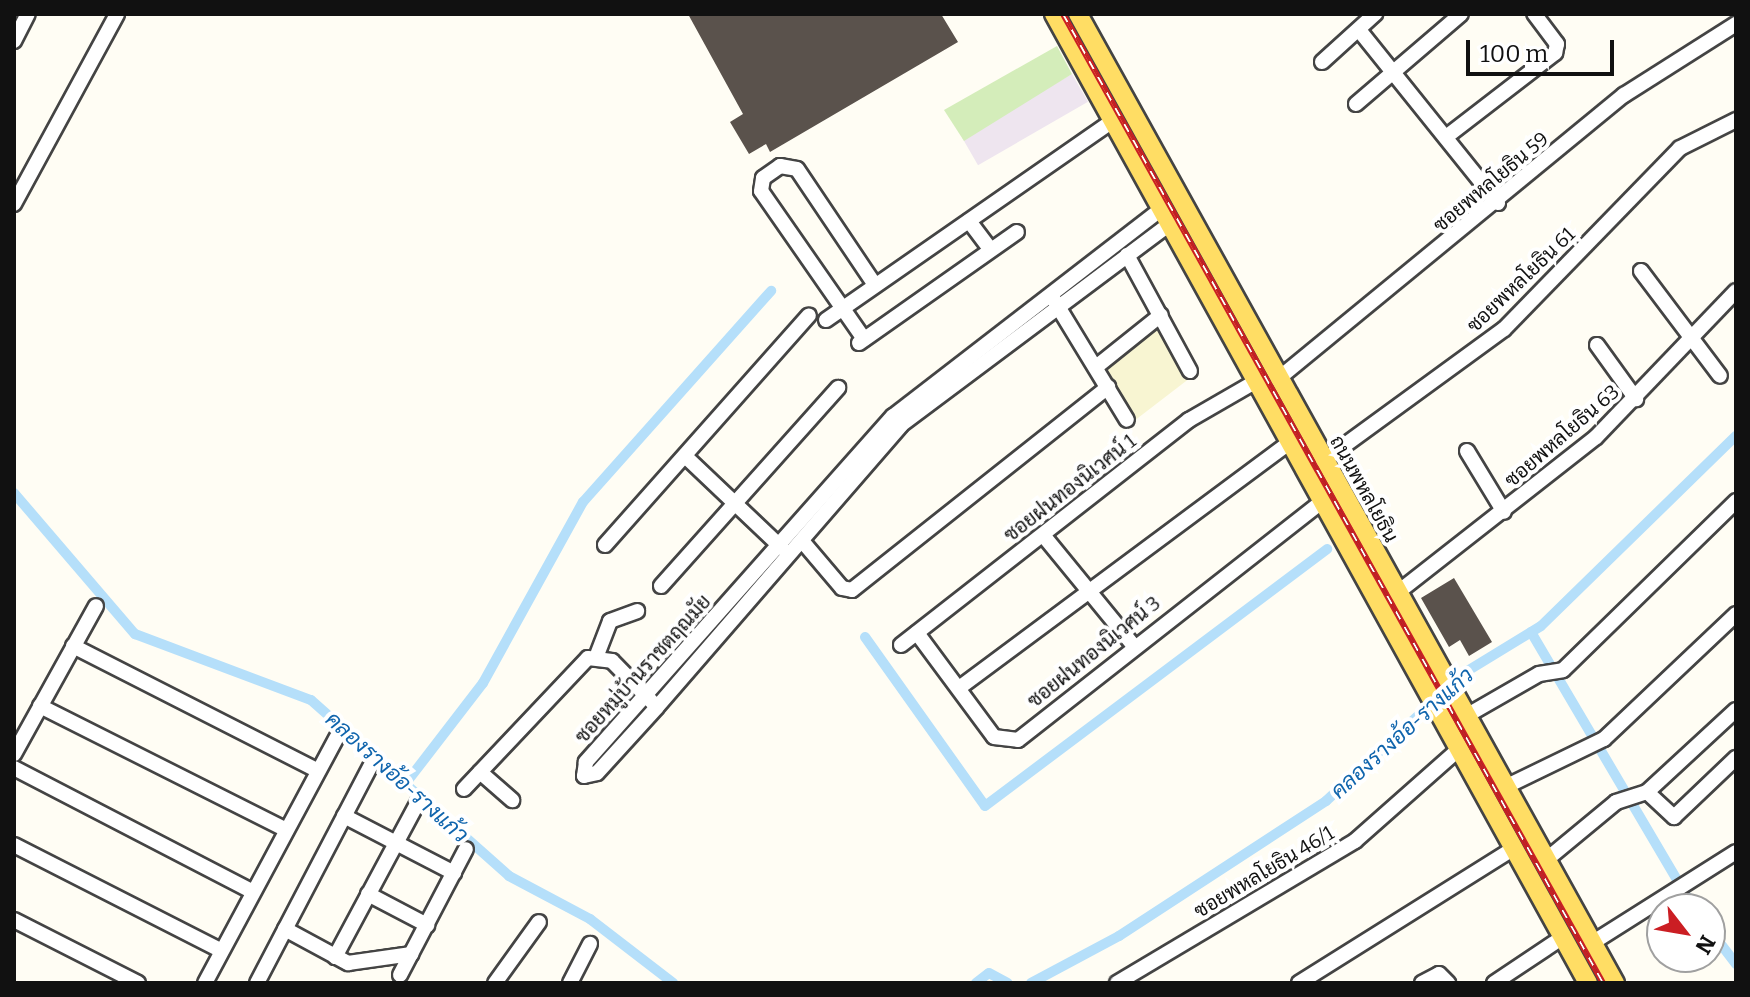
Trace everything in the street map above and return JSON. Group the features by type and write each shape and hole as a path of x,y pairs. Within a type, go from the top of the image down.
{"main road":[{"path":"1054,14 1253,383 1588,983"},
{"name":"ถนนพหลโยธิน","path":"1078,14 1615,983"},
{"path":"1342,543 1362,530"},
{"path":"1565,942 1590,939"}],"street":[{"path":"14,41 28,14"},
{"path":"14,204 117,14"},
{"path":"1322,62 1375,14"},
{"path":"1356,104 1461,14"},
{"path":"1446,137 1555,53 1557,44 1534,14"},
{"name":"ซอยพหลโยธิน 59","path":"1278,379 1498,203 1624,95 1736,24"},
{"path":"1359,30 1498,203"},
{"name":"ซอยพหลโยธิน 61","path":"1323,461 1504,329 1680,148 1736,120"},
{"path":"826,320 1112,121"},
{"path":"875,285 797,169 780,166 763,178 761,191 843,308 861,341 1017,232"},
{"name":"ซอยหมู่บ้านราชตฤณมัย","path":"717,629 803,542 902,407 1127,255 1164,217"},
{"name":"ซอยหมู่บ้านราชตฤณมัย","path":"1055,302 1164,217"},
{"path":"969,221 991,250"},
{"path":"1127,255 1190,371"},
{"path":"1641,271 1689,341 1720,376"},
{"name":"ซอยพหลโยธิน 63","path":"1397,593 1504,512 1636,399 1736,291"},
{"path":"1055,302 1127,420"},
{"path":"605,545 809,315"},
{"path":"1096,367 1161,315"},
{"path":"1597,345 1636,399"},
{"name":"ซอยฝนทองนิเวศน์ 1","path":"901,645 1189,420 1253,383"},
{"path":"803,542 842,588 852,590 1108,387"},
{"path":"661,586 838,388"},
{"path":"959,688 1287,444"},
{"path":"1467,451 1504,512"},
{"path":"685,456 782,548"},
{"name":"ซอยหมู่บ้านราชตฤณมัย","path":"653,702 586,762 584,776 597,773 782,548 844,486"},
{"path":"1466,716 1539,674 1563,670 1736,501"},
{"name":"ซอยฝนทองนิเวศน์ 3","path":"917,633 994,737 1007,743 1320,503"},
{"path":"1043,535 1133,645"},
{"path":"14,754 96,606"},
{"path":"464,789 597,655 610,621 637,611"},
{"path":"1505,787 1580,747 1604,739 1736,614"},
{"path":"73,646 318,771"},
{"path":"597,655 653,702"},
{"path":"40,706 287,830"},
{"path":"1546,860 1616,802 1632,794 1647,792 1736,710"},
{"path":"205,983 337,737"},
{"name":"ซอยพหลโยธิน 46/1","path":"1117,983 1355,841 1458,750"},
{"path":"1647,792 1674,817 1736,758"},
{"path":"257,983 372,763"},
{"path":"14,768 253,892"},
{"path":"480,772 512,800"},
{"path":"335,957 418,802"},
{"path":"344,816 454,873"},
{"path":"14,845 222,951"},
{"path":"400,975 466,849"},
{"path":"1299,983 1513,849"},
{"path":"1590,939 1672,895 1736,852"},
{"path":"368,894 427,925"},
{"path":"14,920 138,983"},
{"path":"495,983 539,922"},
{"path":"285,929 335,957 361,965 411,954"},
{"path":"1494,983 1565,942"},
{"path":"570,983 590,944"},
{"path":"1422,983 1439,974 1448,983"}],"shaded area":[{"path":"1072,74 1088,102 978,165 962,138"},
{"path":"1159,323 1190,378 1134,421 1103,369"}],"green space":[{"path":"1057,46 1072,74 964,141 944,110"}],"building":[{"path":"688,14 941,14 958,42 770,152 766,144 749,154 730,122 743,114"},
{"path":"1454,578 1492,642 1469,656 1460,640 1449,647 1421,598"}],"waterway":[{"path":"406,783 483,683 583,502 771,291"},
{"name":"คลองรางอ้อ-รางแก้ว","path":"1031,983 1119,936 1326,801 1464,673 1541,626 1736,436"},
{"name":"คลองรางอ้อ-รางแก้ว","path":"14,493 135,634 311,700 509,876 590,919 673,983"},
{"path":"865,637 985,806 1327,549"},
{"path":"1531,632 1685,893"},
{"path":"1726,951 1736,964"},
{"name":"คลองรางอ้อ-รางแก้ว","path":"976,983 989,973 1008,983"}],"railway":[{"path":"1063,14 1603,983"}]}
